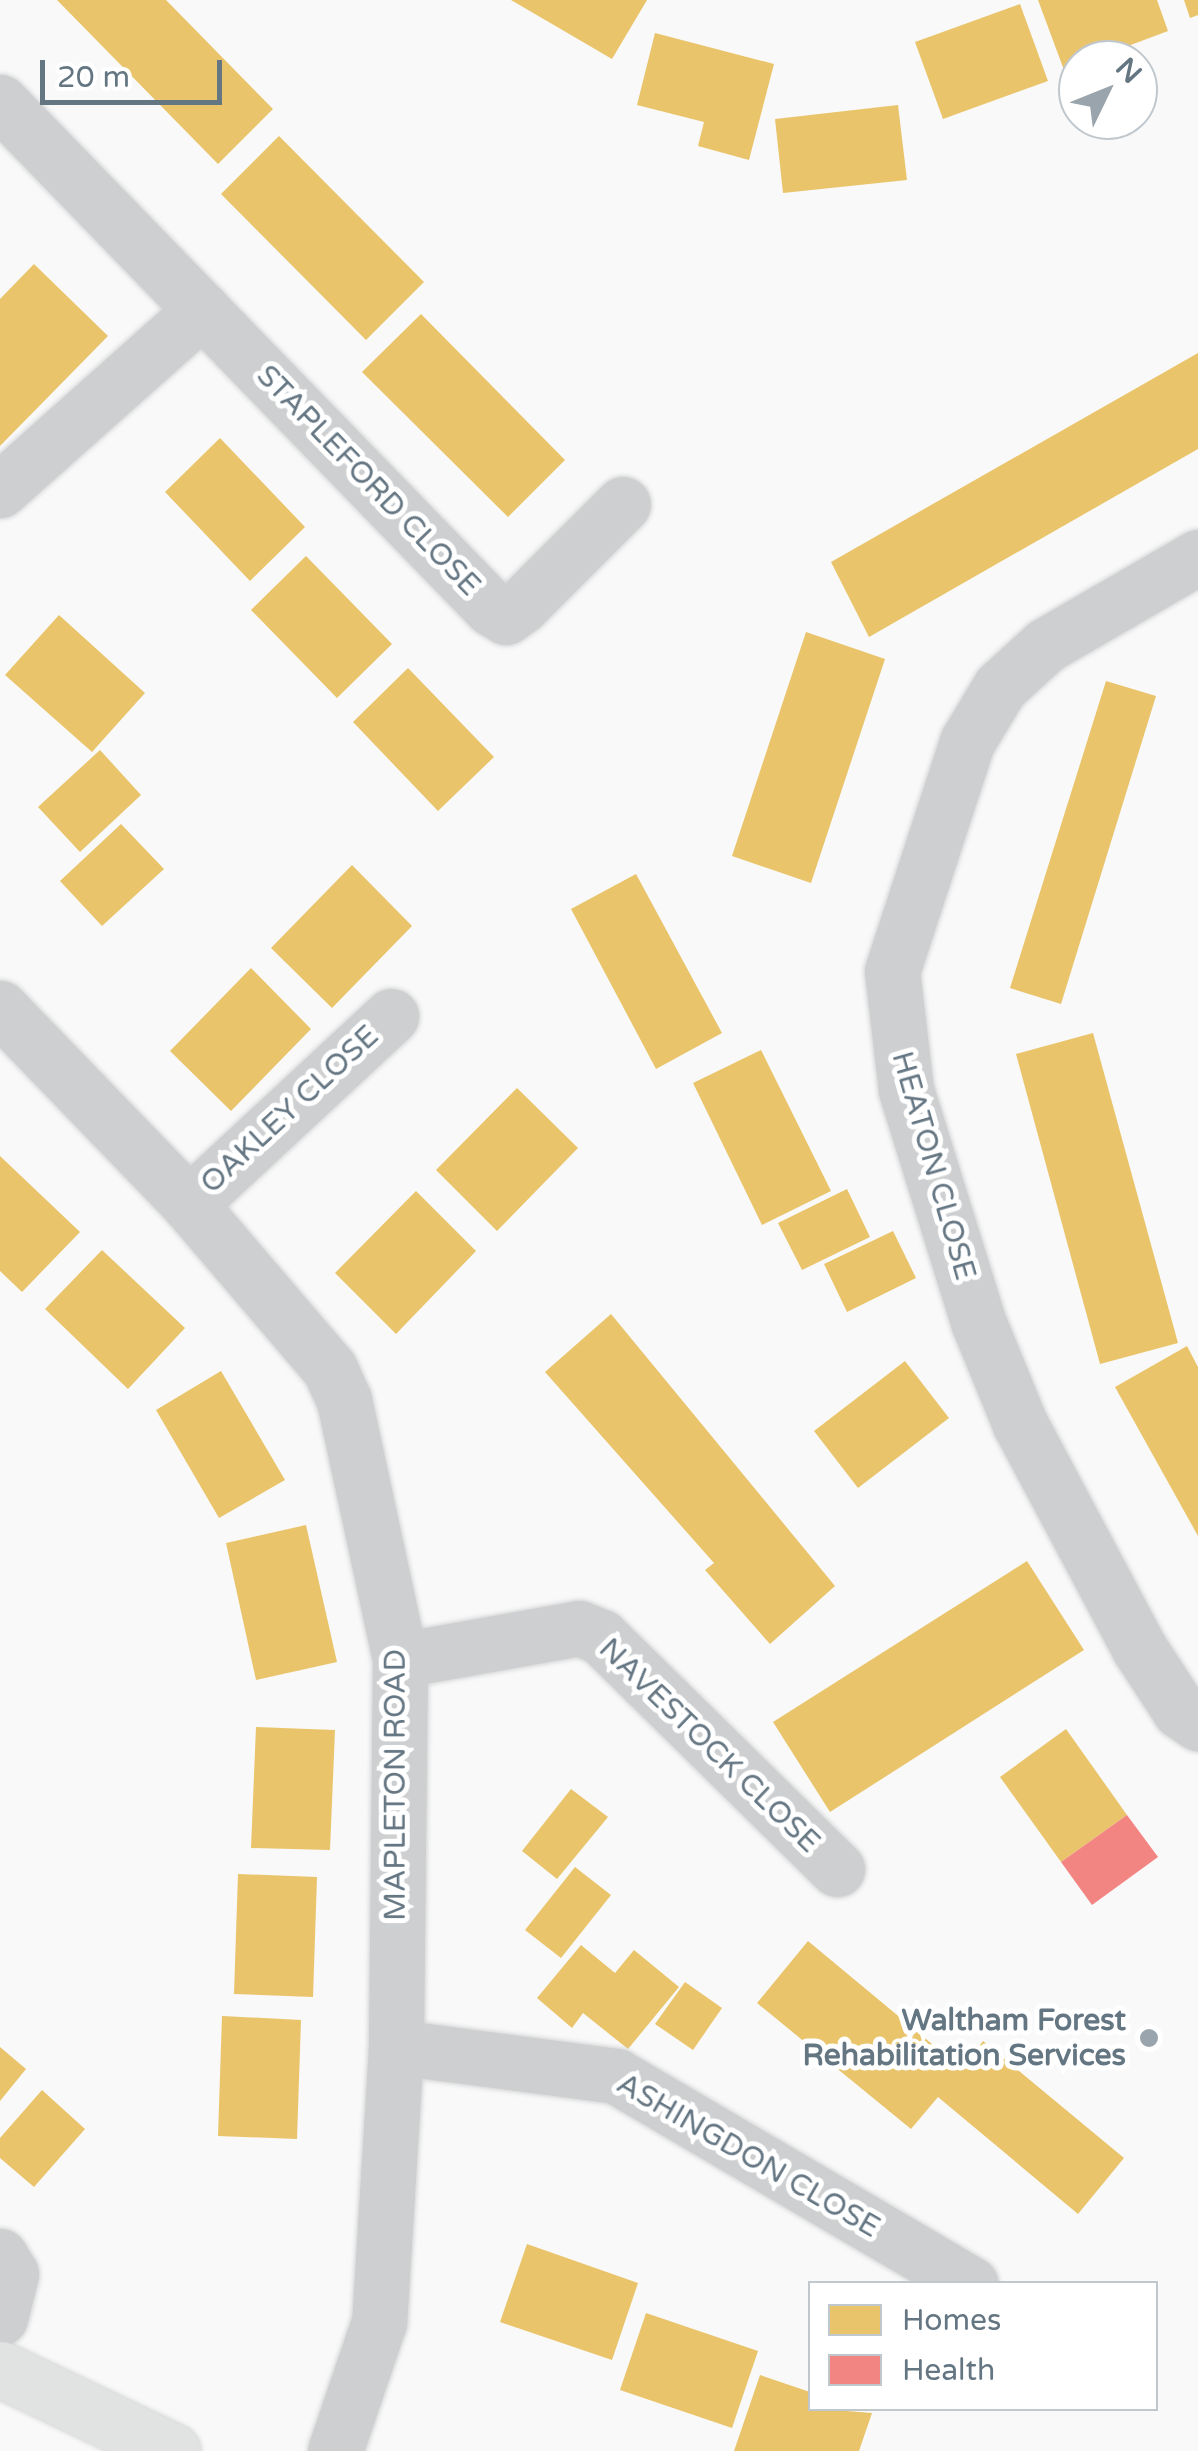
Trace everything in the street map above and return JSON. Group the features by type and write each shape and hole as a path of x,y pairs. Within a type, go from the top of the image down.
{"main road":[{"path":"0,2369 172,2451"}],"street":[{"name":"STAPLEFORD CLOSE","path":"0,102 506,617 623,504"},
{"path":"0,490 202,310"},
{"name":"HEATON CLOSE","path":"1198,558 1046,644 1000,687 967,742 892,971 906,1090 986,1340 1138,1648 1180,1712 1198,1723"},
{"name":"MAPLETON ROAD","path":"0,1008 189,1204 330,1368 400,1660 396,2047 379,2322 335,2451"},
{"name":"OAKLEY CLOSE","path":"189,1204 391,1016"},
{"name":"NAVESTOCK CLOSE","path":"400,1660 578,1628 601,1637 837,1870"},
{"name":"ASHINGDON CLOSE","path":"396,2047 616,2076 965,2281"},
{"path":"0,2256 11,2274 0,2318"}],"building: Homes":[{"path":"57,0 166,0 273,109 218,164"},
{"path":"511,0 647,0 612,59"},
{"path":"1038,0 1157,0 1168,31 1144,40 1058,40 1058,54"},
{"path":"1184,0 1198,0 1198,15 1190,18"},
{"path":"1020,4 1048,81 943,119 915,42"},
{"path":"655,33 774,64 749,160 698,146 704,122 637,105"},
{"path":"898,105 907,180 783,193 775,119"},
{"path":"279,136 424,282 366,340 221,194"},
{"path":"34,264 108,336 0,446 0,299"},
{"path":"421,314 565,460 508,517 362,372"},
{"path":"1198,353 1198,449 869,637 831,562"},
{"path":"220,438 305,527 250,581 165,492"},
{"path":"306,556 392,644 337,698 251,610"},
{"path":"59,615 145,693 92,752 5,675"},
{"path":"806,632 885,659 811,883 732,856"},
{"path":"408,668 494,757 438,811 353,722"},
{"path":"1106,681 1156,696 1061,1004 1010,988"},
{"path":"100,750 141,795 80,852 38,807"},
{"path":"121,824 164,869 102,926 60,881"},
{"path":"352,865 412,926 332,1008 271,948"},
{"path":"636,874 722,1033 656,1069 571,909"},
{"path":"251,968 311,1029 231,1111 170,1051"},
{"path":"1093,1033 1178,1343 1100,1364 1016,1054"},
{"path":"761,1050 831,1191 762,1225 693,1083"},
{"path":"517,1088 578,1148 497,1231 436,1170"},
{"path":"0,1156 80,1232 22,1292 0,1271"},
{"path":"847,1189 870,1237 802,1270 778,1223"},
{"path":"416,1191 476,1251 396,1334 335,1273"},
{"path":"893,1231 916,1278 847,1312 824,1264"},
{"path":"102,1250 185,1328 128,1389 45,1309"},
{"path":"611,1314 835,1586 770,1644 705,1570 714,1563 545,1372"},
{"path":"1187,1346 1198,1367 1198,1536 1115,1387"},
{"path":"905,1361 949,1418 858,1488 814,1431"},
{"path":"221,1371 285,1480 219,1518 156,1410"},
{"path":"306,1525 337,1662 256,1680 226,1543"},
{"path":"1027,1561 1084,1650 830,1812 773,1722"},
{"path":"256,1727 335,1730 330,1850 251,1848"},
{"path":"1066,1729 1127,1815 1061,1862 1000,1777"},
{"path":"571,1789 608,1817 557,1879 522,1851"},
{"path":"575,1867 611,1895 561,1958 525,1930"},
{"path":"238,1874 317,1877 313,1997 234,1994"},
{"path":"808,1941 962,2069 983,2041 1124,2158 1078,2214 938,2097 911,2129 757,2003"},
{"path":"581,1945 615,1973 634,1950 679,1987 628,2049 583,2013 572,2028 537,1998"},
{"path":"685,1982 722,2008 693,2050 655,2024"},
{"path":"222,2016 301,2020 297,2139 218,2136"},
{"path":"0,2047 26,2069 0,2101"},
{"path":"42,2090 85,2129 34,2187 0,2158 0,2138"},
{"path":"527,2244 638,2283 612,2360 500,2322"},
{"path":"646,2313 758,2351 732,2428 620,2390"},
{"path":"760,2375 808,2391 808,2411 872,2413 859,2451 734,2451"}],"building: Health":[{"path":"1127,1815 1158,1857 1092,1905 1061,1862"}],"place":[{"name":"Waltham Forest Rehabilitation Services","path":"1149,2038"}]}
